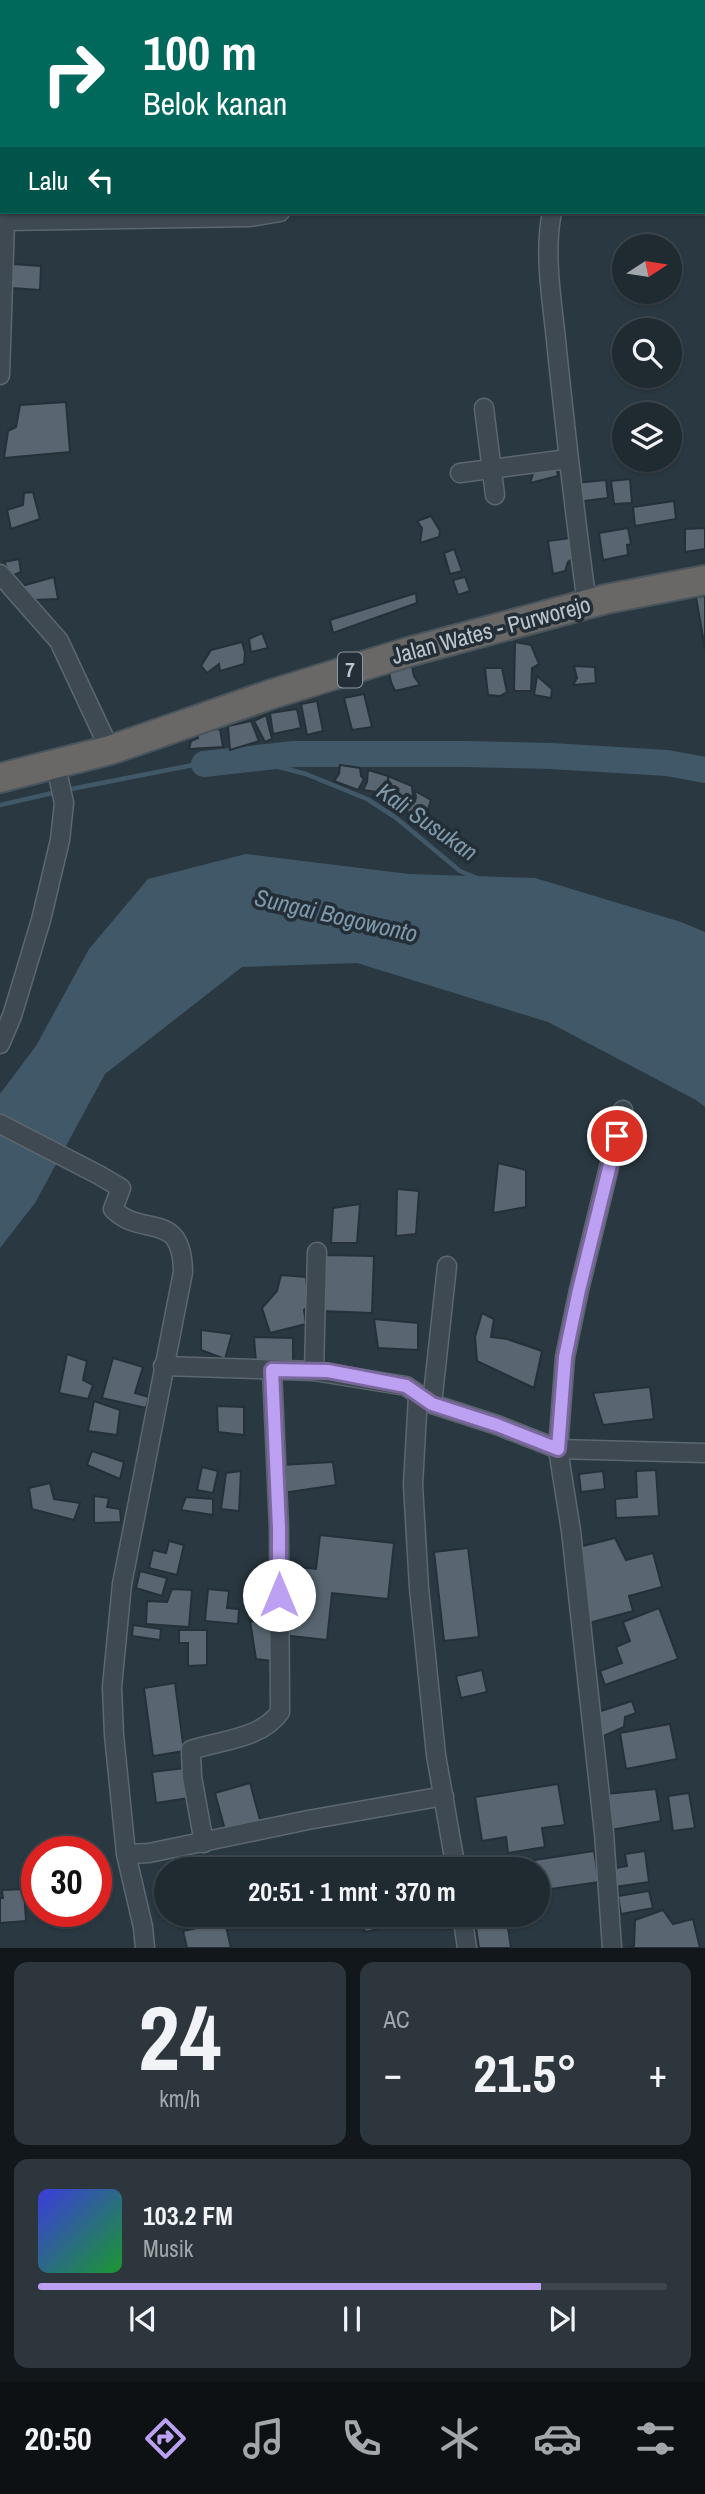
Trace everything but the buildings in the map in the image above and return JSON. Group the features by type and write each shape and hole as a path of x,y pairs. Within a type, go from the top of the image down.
{"highway":[{"name":"Jalan Wates - Purworejo","path":"0,778 57,772 110,750 272,694 405,653 587,603 705,580"}],"street":[{"path":"0,375 2,220 250,217 268,214"},
{"path":"552,214 548,233 552,293 568,459 587,603"},
{"path":"484,408 495,495"},
{"path":"460,473 568,459"},
{"path":"0,574 59,641 110,750"},
{"path":"0,1044 12,1016 41,920 61,840 64,803 57,772"},
{"path":"612,1948 604,1833 590,1701 558,1449 565,1357 623,1110"},
{"path":"0,1124 121,1188 113,1209 121,1217 169,1231 178,1242 183,1255 183,1272 122,1584 111,1687 126,1854 143,1927 145,1948"},
{"path":"314,1371 317,1252"},
{"path":"447,1266 413,1485 419,1588 436,1755 454,1857"},
{"path":"163,1366 328,1371 406,1386 425,1400 558,1449 705,1453"},
{"path":"204,1843 192,1777 191,1750 256,1732 271,1724 280,1712 279,1528 272,1370"},
{"path":"126,1854 149,1853 204,1843 308,1820 444,1796"},
{"path":"464,1927 467,1948"}],"water":[{"name":"Sungai Bogowonto","path":"246,854 409,874 535,878 681,922 705,932 705,1107 548,1022 357,963 242,967 105,1074 35,1203 0,1248 0,1094 36,1046 89,949 148,879"}],"waterway":[{"path":"204,764 294,754 465,754 667,763 705,770"},
{"name":"Kali Susukan","path":"66,790 198,764 271,765 306,774 367,799 395,817 460,871 477,878"},
{"name":"Kali Susukan","path":"0,805 57,792"}],"route":[{"path":"279,1595 272,1370 328,1371 406,1386 432,1404 558,1449 565,1357 617,1136"}]}
